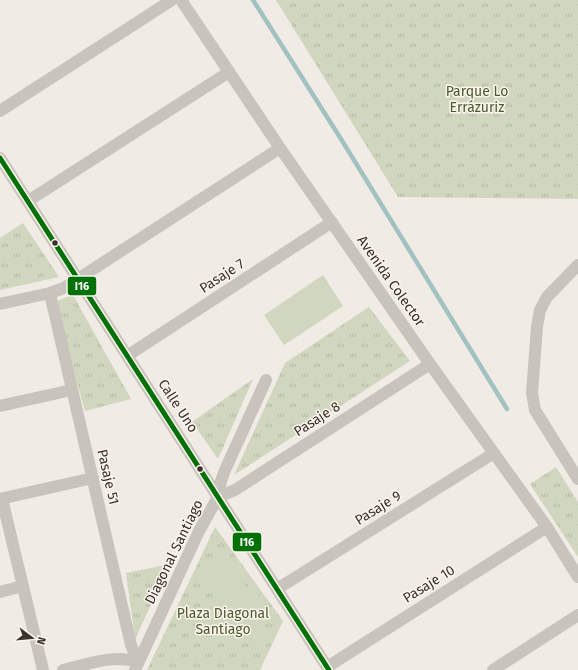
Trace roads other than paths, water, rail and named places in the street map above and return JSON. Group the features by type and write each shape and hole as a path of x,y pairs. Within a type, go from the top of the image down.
{"street":[{"path":"0,111 172,0"},
{"name":"Avenida Colector","path":"181,0 280,148 430,364 547,527 578,577"},
{"path":"28,201 229,72"},
{"path":"0,304 57,290 78,279 280,148"},
{"name":"Calle Uno","path":"0,158 328,668"},
{"name":"Pasaje 7","path":"127,356 332,222"},
{"path":"578,266 547,297 540,310 537,327 532,394 533,404 538,415 578,479"},
{"name":"Pasaje 51","path":"51,298 137,666"},
{"name":"Pasaje 8","path":"218,497 235,490 430,364"},
{"name":"Diagonal Santiago","path":"137,666 199,531 218,497 225,470 266,380"},
{"path":"0,406 72,390"},
{"name":"Pasaje 9","path":"277,589 494,453"},
{"path":"43,670 1,499 92,478"},
{"name":"Pasaje 10","path":"328,668 547,527"},
{"path":"0,592 23,586"},
{"path":"493,670 578,615"},
{"path":"63,670 112,659 124,658 137,666"}],"waterway":[{"path":"253,0 341,139 507,409"}],"park label":[{"name":"Parque Lo Errázuriz","path":"477,100"},
{"name":"Plaza Diagonal Santiago","path":"223,622"}]}
